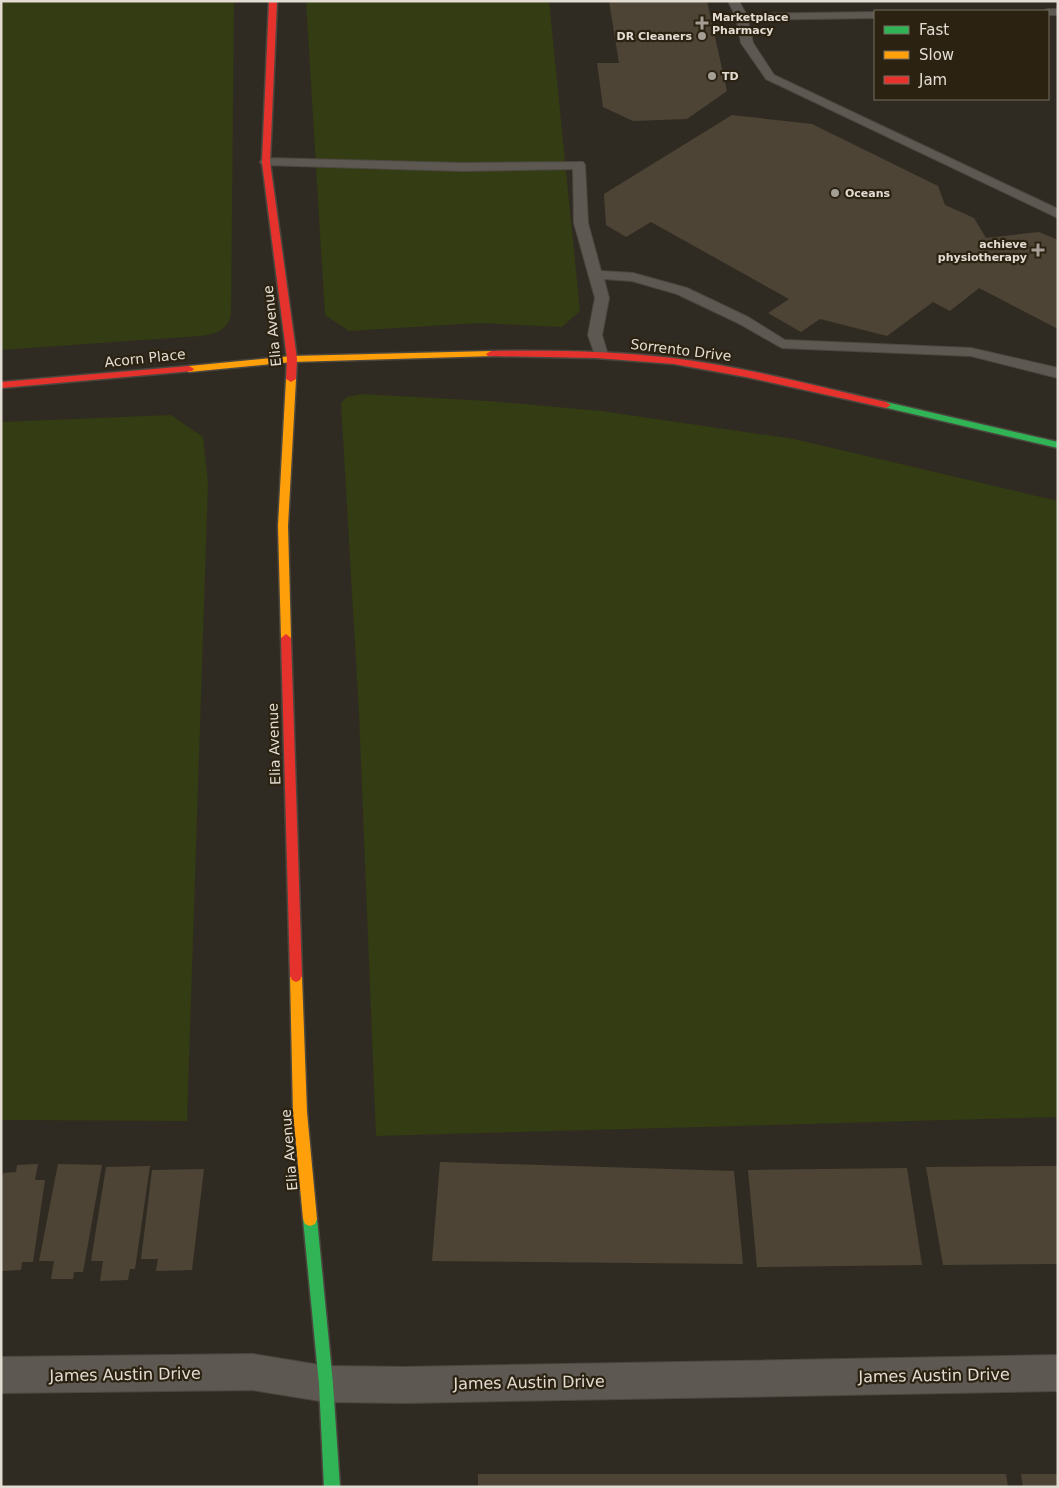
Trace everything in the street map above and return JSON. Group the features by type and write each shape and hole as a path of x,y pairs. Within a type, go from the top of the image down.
{"street":[{"name":"Elia Avenue","path":"273,1 266,162 292,359 283,526 300,1112 326,1384 332,1487"},
{"name":"Sorrento Drive","path":"292,359 553,353 601,355 698,366 772,379 1058,445"},
{"name":"Acorn Place","path":"1,385 86,380 292,359"},
{"name":"James Austin Drive","path":"1,1375 253,1372 326,1384 425,1384 1058,1373"}],"lane":[{"path":"733,1 742,17 747,43 770,77 1058,214"},
{"path":"742,17 874,15"},
{"path":"266,162 462,167 579,165 581,223 602,298 596,335 601,355"},
{"path":"596,275 633,277 682,291 743,320 782,344 972,352 1058,373"}],"green space":[{"path":"1,1 234,1 231,314 227,324 220,331 200,336 1,350"},
{"path":"306,1 549,1 580,311 562,327 479,323 349,331 325,315"},
{"path":"361,394 488,401 601,411 794,439 1058,501 1058,1117 376,1136 359,713 341,403 347,397"},
{"path":"171,415 203,437 208,483 187,1121 1,1120 1,422"}],"building":[{"path":"609,1 707,1 727,91 687,119 633,121 603,107 597,63 619,63"},
{"path":"732,115 812,124 938,186 945,205 974,218 986,238 1039,232 1058,240 1058,329 979,288 950,311 933,302 887,336 820,319 801,332 768,313 789,299 651,222 626,237 606,225 604,194"},
{"path":"440,1162 734,1171 743,1264 432,1261"},
{"path":"38,1164 35,1180 45,1180 33,1262 22,1262 21,1270 1,1271 1,1184 3,1173 16,1172 17,1165"},
{"path":"58,1164 102,1165 83,1272 74,1272 73,1279 51,1279 54,1261 39,1261"},
{"path":"150,1166 135,1269 130,1269 128,1280 100,1281 103,1261 91,1261 106,1167"},
{"path":"1058,1166 1058,1264 943,1265 926,1167"},
{"path":"907,1168 922,1265 757,1267 748,1170"},
{"path":"204,1169 192,1270 156,1271 158,1259 141,1259 152,1170"},
{"path":"478,1474 1006,1474 1008,1487 478,1487"},
{"path":"1021,1474 1058,1474 1058,1487 1023,1487"}],"traffic: fast":[{"path":"886,405 1058,445"},
{"path":"310,1219 326,1384 332,1487"}],"traffic: slow":[{"path":"189,369 292,359 491,354"},
{"path":"286,638 283,526 291,379"},
{"path":"296,976 300,1112 310,1219"}],"traffic: jam":[{"path":"273,1 266,162 292,359 291,379"},
{"path":"491,354 596,355 674,361 746,374 886,405"},
{"path":"1,385 189,369"},
{"path":"286,638 296,976"}],"place":[{"name":"Marketplace Pharmacy","path":"702,23"},
{"name":"DR Cleaners","path":"702,36"},
{"name":"TD","path":"712,76"},
{"name":"Oceans","path":"835,193"},
{"name":"achieve physiotherapy","path":"1038,250"}]}
